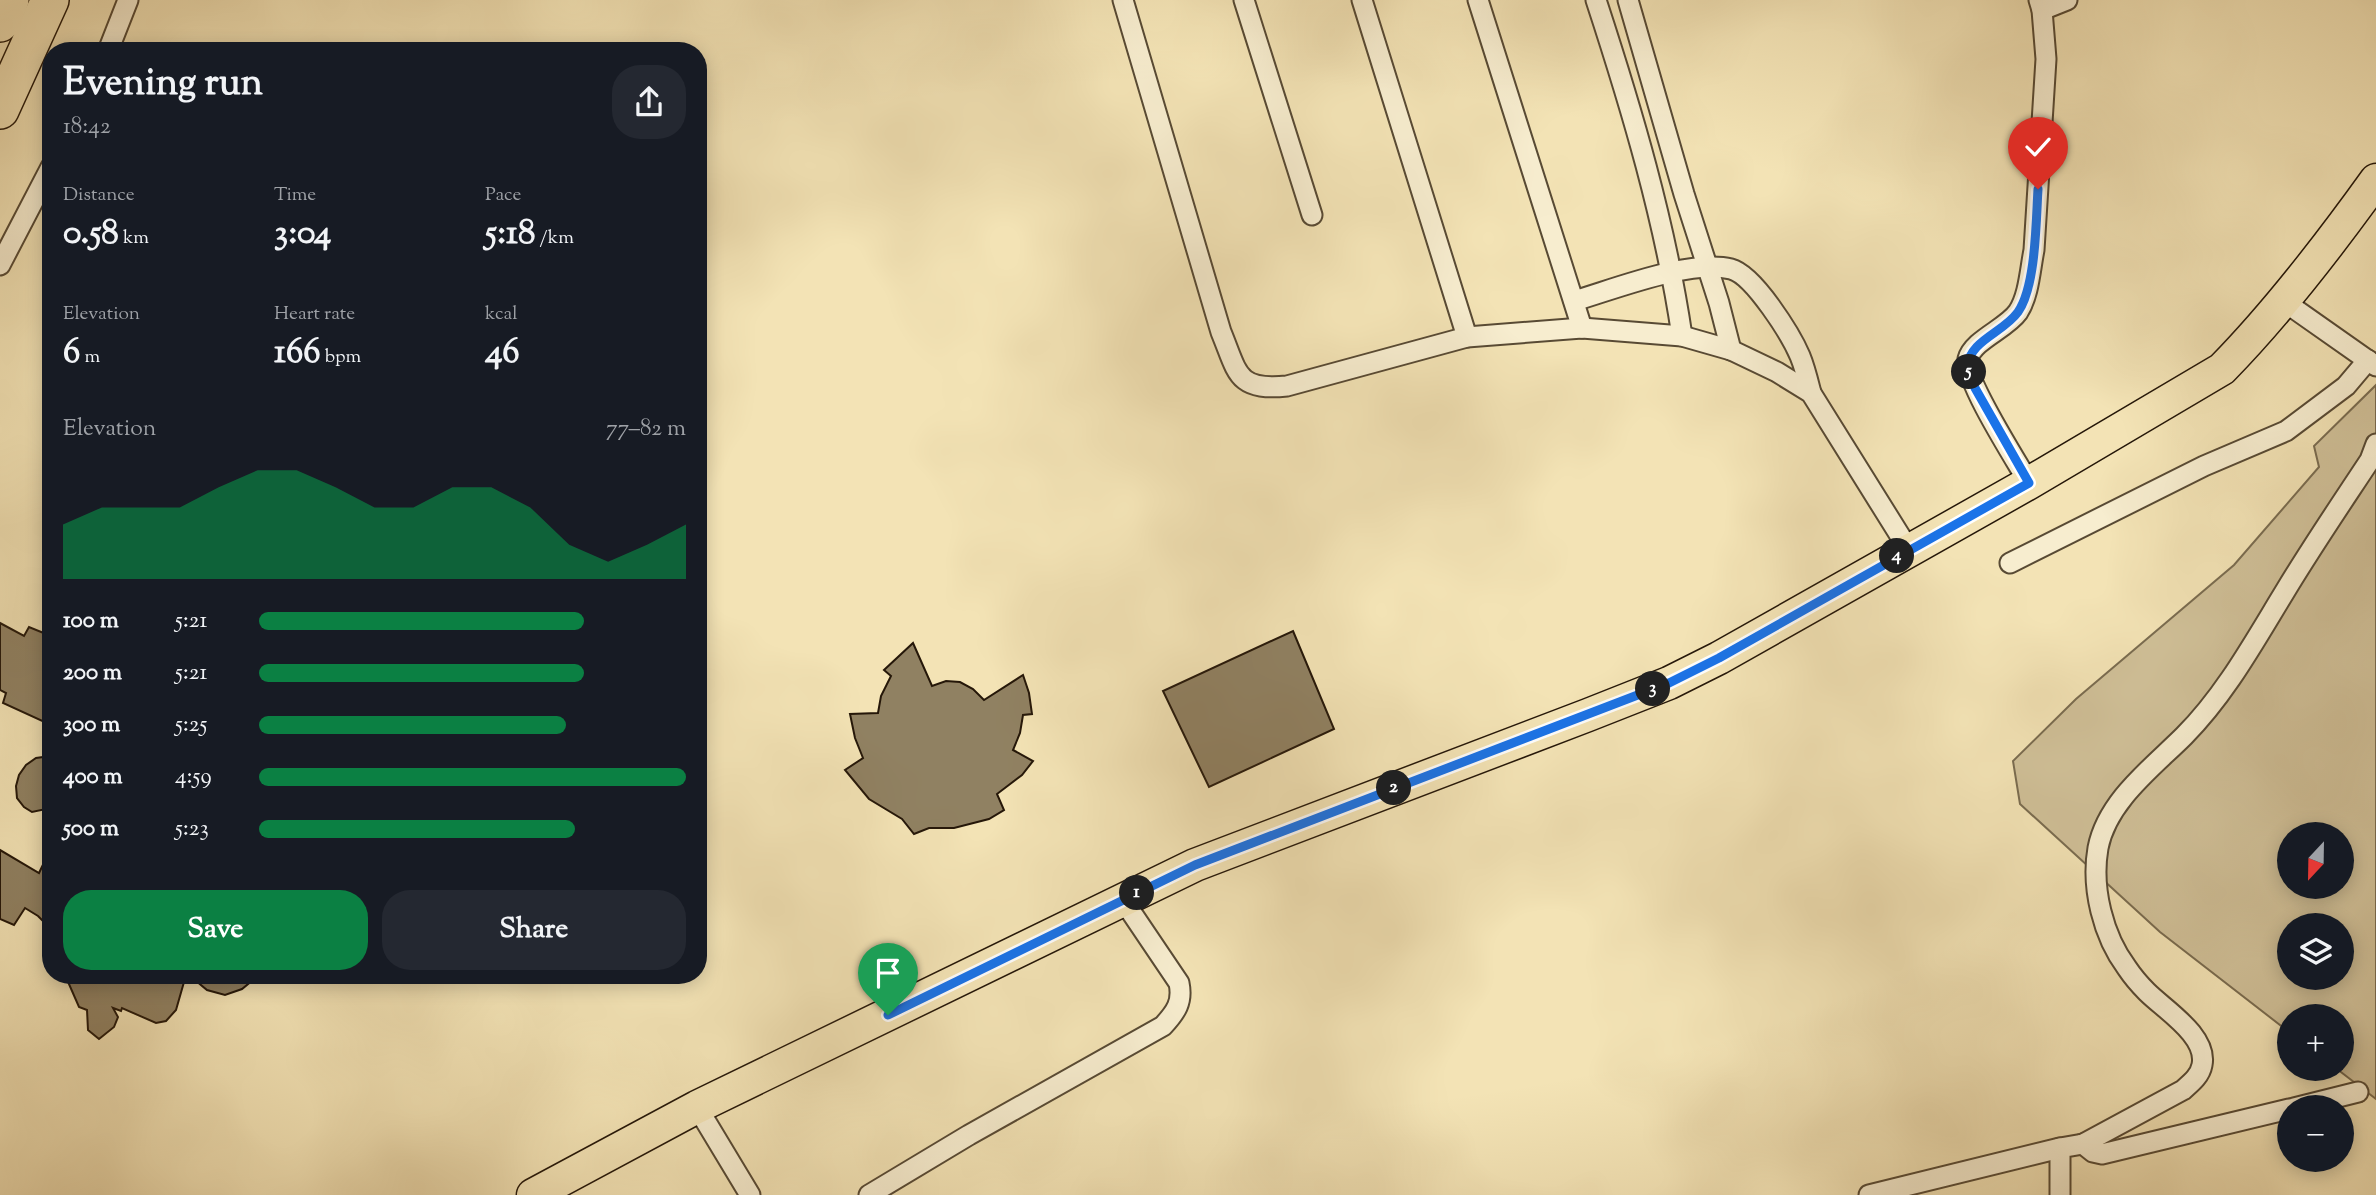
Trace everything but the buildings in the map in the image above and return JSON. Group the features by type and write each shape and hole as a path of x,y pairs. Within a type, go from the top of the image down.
{"highway":[{"path":"0,23 10,0"},
{"path":"0,110 50,0"}],"main road":[{"path":"533,1195 697,1107 1195,865 1669,683 1719,658 2029,483 2222,369 2245,346 2337,233 2376,180"}],"street":[{"path":"112,42 128,0"},
{"path":"1123,0 1220,332 1239,377 1252,385 1268,388 1287,386 1467,337 1582,328 1682,336 1731,350 1777,372 1811,393"},
{"path":"1244,0 1312,215"},
{"path":"1362,0 1467,337"},
{"path":"1478,0 1582,328"},
{"path":"1596,0 1657,203 1673,272 1682,336"},
{"path":"1628,0 1731,350"},
{"path":"2029,483 1975,388 1967,367 1973,350 2018,313 2025,298 2034,250 2046,60 2041,5 2067,0"},
{"path":"0,265 42,184"},
{"path":"1574,301 1673,272 1707,267 1733,270 1748,279 1782,323 1801,357 1811,393 1909,550"},
{"path":"2010,563 2204,466 2286,431 2372,363 2282,300"},
{"path":"1869,1195 2083,1144 2183,1090 2195,1079 2202,1066 2202,1052 2196,1039 2146,991 2127,969 2111,943 2096,876 2099,846 2110,818 2131,788 2198,722 2244,658 2370,460 2376,444"},
{"path":"869,1195 969,1135 1163,1026 1176,1012 1182,997 1179,984 1123,900"},
{"path":"2346,1095 2358,1092"},
{"path":"697,1107 750,1195"},
{"path":"2083,1144 2093,1152 2102,1154 2277,1112"},
{"path":"2060,1148 2060,1195"}],"shaded area":[{"path":"2376,385 2376,1099 2353,1081 2354,1004 2277,1004 2277,1023 2160,932 2020,804 2013,761 2076,699 2234,565 2319,467 2314,446"}],"route":[{"path":"888,1015 1195,865 1669,683 1719,658 2029,483 1975,388 1967,367 1969,355 1973,350 2005,326 2018,313 2025,298 2034,250 2038,189"}]}
